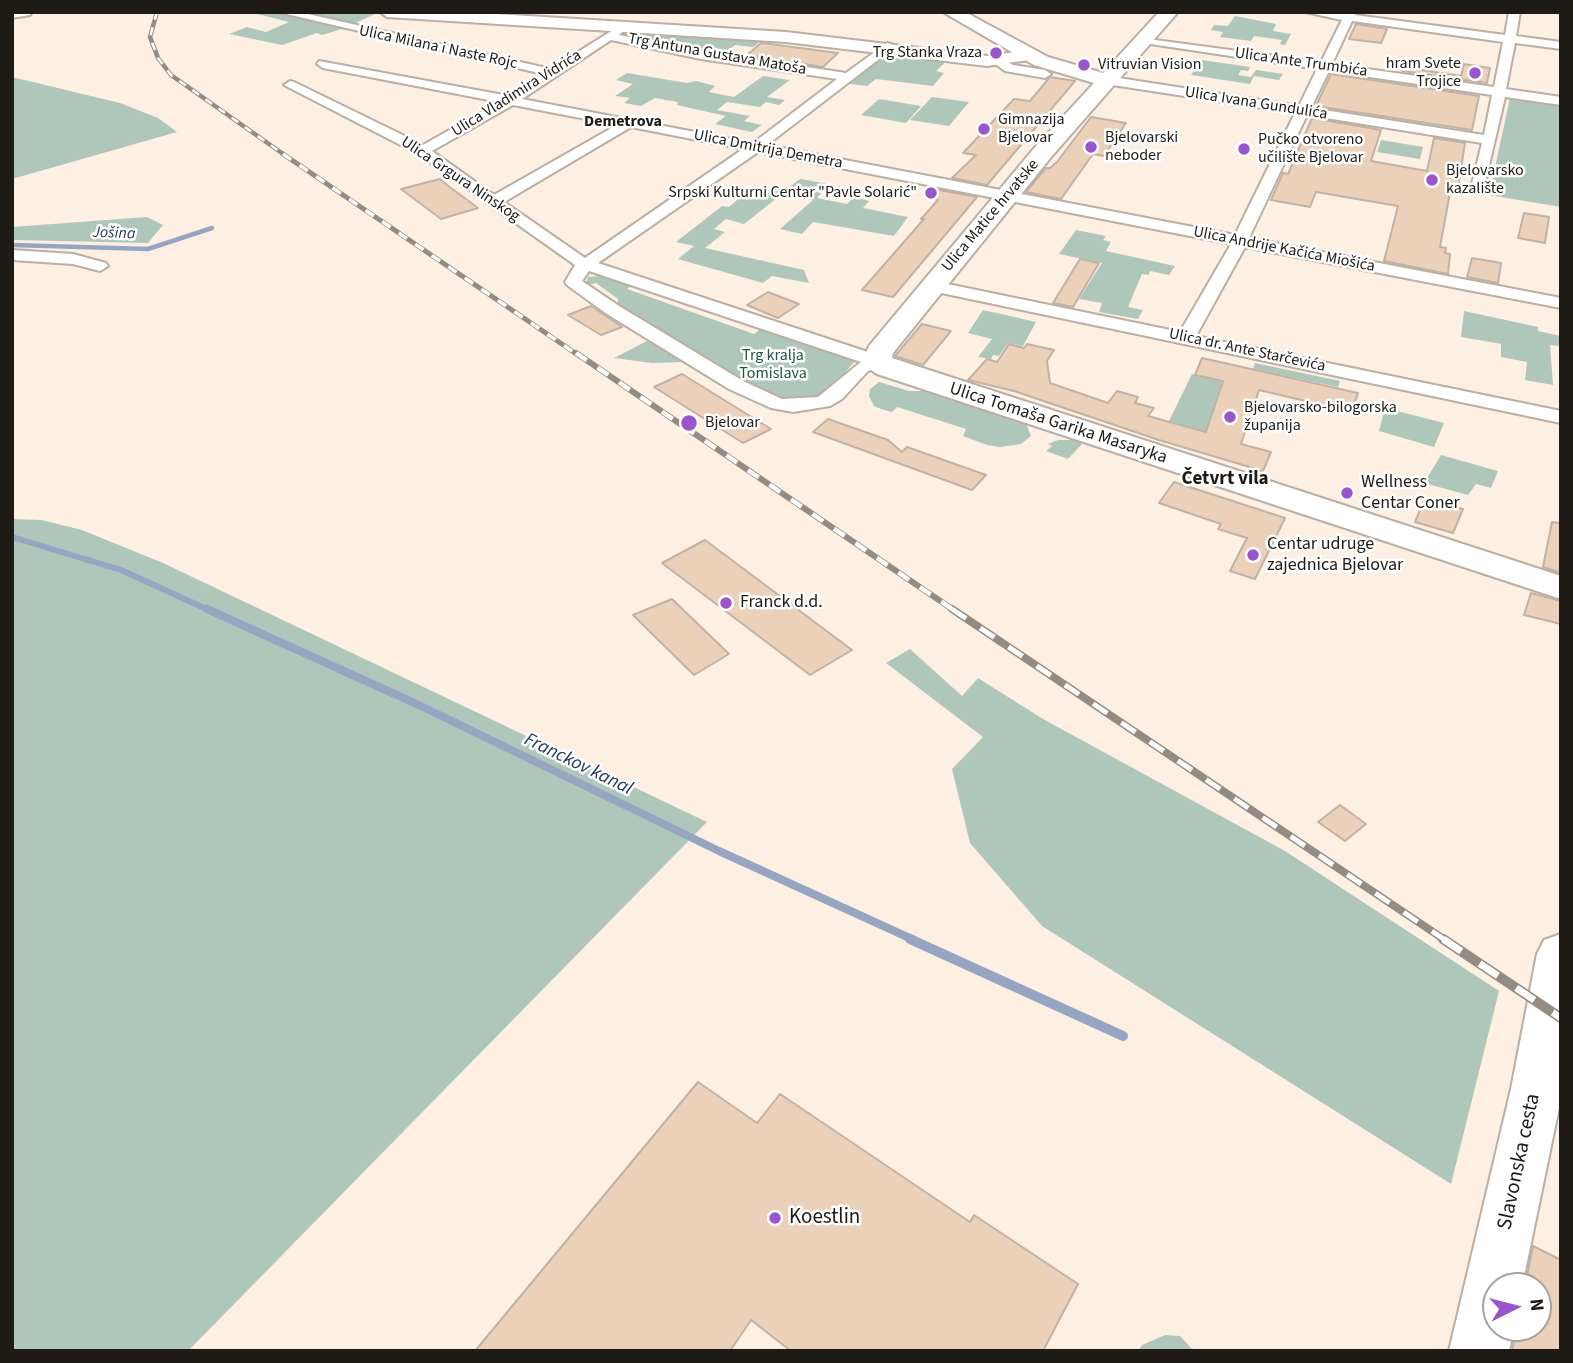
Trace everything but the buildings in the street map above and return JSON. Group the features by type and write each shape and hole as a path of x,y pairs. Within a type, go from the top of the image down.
{"main road":[{"path":"952,12 1029,55 1064,70 1106,80"},
{"name":"Ulica Matice hrvatske","path":"877,361 879,352 1007,196 1168,12"},
{"name":"Ulica Tomaša Garika Masaryka","path":"877,361 887,368 1561,588"},
{"name":"Slavonska cesta","path":"1479,1351 1560,968"}],"street":[{"path":"12,13 25,12"},
{"name":"Ulica Milana i Naste Rojc","path":"283,12 554,73"},
{"path":"387,12 457,14 615,32"},
{"path":"1310,12 1349,15 1561,47"},
{"path":"1478,188 1500,92 1507,39 1515,12"},
{"path":"1186,338 1240,242 1349,15"},
{"name":"Ulica Vladimira Vidrića","path":"423,151 510,101 615,32"},
{"name":"Trg Antuna Gustava Matoša","path":"615,32 786,37 962,58"},
{"name":"Trg Antuna Gustava Matoša","path":"615,32 701,55 848,77"},
{"name":"Ulica Ante Trumbića","path":"1144,40 1561,101"},
{"path":"877,361 861,368 835,395 823,402 793,406 765,401 573,282 574,277 587,265 756,147 887,47"},
{"path":"962,58 996,60 1029,55"},
{"path":"996,60 1009,68 1045,74"},
{"name":"Ulica Dmitrija Demetra","path":"323,64 1007,196"},
{"name":"Ulica Ivana Gundulića","path":"1106,80 1490,140"},
{"name":"Ulica Grgura Ninskog","path":"290,85 423,151 587,265"},
{"path":"493,202 629,123"},
{"name":"Ulica Andrije Kačića Miošića","path":"1007,196 1561,303"},
{"path":"12,255 73,259 100,266"},
{"path":"587,265 877,361"},
{"name":"Ulica dr. Ante Starčevića","path":"933,286 1561,417"}],"green space":[{"path":"379,12 345,28 322,35 317,33 282,45 229,34 247,27 266,32 289,22 257,14"},
{"path":"1235,16 1276,24 1273,31 1291,34 1285,45 1280,44 1282,40 1254,36 1251,41 1220,37 1223,32 1211,30 1214,25 1228,26"},
{"path":"629,32 762,40 753,47 735,45 723,54 623,35"},
{"path":"886,52 948,60 936,71 944,73 933,86 876,79 867,86 850,84"},
{"path":"1202,60 1250,67 1248,71 1241,70 1238,75 1251,77 1256,70 1283,74 1279,80 1254,76 1250,84 1191,75"},
{"path":"627,73 687,83 696,81 715,86 709,92 734,97 763,76 790,80 767,97 785,100 779,105 766,102 760,107 727,102 717,110 750,116 744,121 762,125 752,132 715,124 726,116 677,105 678,102 655,98 641,106 624,103 630,98 615,96 633,84 616,80"},
{"path":"12,77 120,103 158,118 177,132 12,179"},
{"path":"932,97 969,102 949,126 910,120"},
{"path":"1510,98 1561,105 1561,207 1489,195"},
{"path":"879,99 921,106 906,123 861,115"},
{"path":"1381,140 1423,147 1420,159 1377,152"},
{"path":"800,179 829,184 817,198 847,204 854,197 869,201 863,208 908,217 894,236 813,222 802,234 780,229 813,200 782,194 744,224 726,219 714,229 725,232 705,248 804,270 809,283 772,276 763,283 678,259 694,246 676,242 722,206 729,207 752,187 783,192"},
{"path":"147,217 163,225 148,243 12,240 12,227"},
{"path":"1076,230 1106,236 1103,240 1111,242 1106,251 1175,266 1169,275 1150,271 1149,275 1142,274 1128,307 1143,310 1138,319 1099,312 1102,303 1079,299 1102,263 1059,254"},
{"name":"Trg kralja Tomislava","path":"603,276 614,281 621,278 635,283 627,289 754,334 762,328 855,361 828,393 792,401 763,397 618,307 618,299 596,283 585,286 588,277"},
{"path":"983,310 1036,322 1023,346 1008,343 999,356 993,355 991,359 978,357 992,339 968,333"},
{"path":"1464,311 1538,327 1538,331 1561,336 1561,346 1550,345 1553,385 1525,380 1527,362 1501,357 1501,344 1461,337"},
{"path":"649,340 684,362 652,363 614,358"},
{"path":"1255,363 1340,381 1338,387 1253,369"},
{"path":"1192,374 1222,381 1206,432 1169,421"},
{"path":"879,382 909,391 939,391 1024,419 1031,436 1021,444 1000,447 987,445 963,436 966,429 897,407 892,412 881,409 874,406 869,396 870,389"},
{"path":"1385,408 1444,423 1434,447 1379,431"},
{"path":"1058,440 1076,440 1082,444 1068,459 1046,451 1052,446 1048,444"},
{"path":"1441,455 1498,471 1491,488 1476,484 1468,495 1424,483"},
{"path":"12,519 41,520 82,530 163,563 707,822 188,1351 12,1351"},
{"path":"910,649 962,696 978,678 1043,719 1285,851 1499,991 1451,1184 1042,926 970,843 952,769 983,737 886,663"},
{"path":"1165,1335 1180,1336 1194,1351 1138,1351 1142,1345"}],"waterway":[{"name":"Jošina","path":"12,245 148,249 212,228"},
{"name":"Franckov kanal","path":"12,537 121,570 211,611"},
{"name":"Franckov kanal","path":"207,609 421,706 719,851 914,940"},
{"name":"Franckov kanal","path":"910,939 1123,1036"}],"railway":[{"path":"157,12 150,37 158,58 171,75 286,156"},
{"path":"283,154 578,355"},
{"path":"576,353 955,611"},
{"path":"952,609 1445,940"},
{"path":"1443,939 1561,1018"}],"place":[{"name":"Trg Stanka Vraza","path":"996,53"},
{"name":"Vitruvian Vision","path":"1084,65"},
{"name":"hram Svete Trojice","path":"1475,73"},
{"name":"Gimnazija Bjelovar","path":"984,129"},
{"name":"Bjelovarski neboder","path":"1091,147"},
{"name":"Pučko otvoreno učilište Bjelovar","path":"1244,149"},
{"name":"Bjelovarsko kazalište","path":"1432,180"},
{"name":"Srpski Kulturni Centar \"Pavle Solarić\"","path":"931,193"},
{"name":"Bjelovarsko-bilogorska županija","path":"1230,417"},
{"name":"Bjelovar","path":"689,423"},
{"name":"Wellness Centar Coner","path":"1347,493"},
{"name":"Centar udruge zajednica Bjelovar","path":"1253,555"},
{"name":"Franck d.d.","path":"726,603"},
{"name":"Koestlin","path":"775,1218"}],"district":[{"name":"Demetrova","path":"623,122"},
{"name":"Četvrt vila","path":"1225,480"}]}
